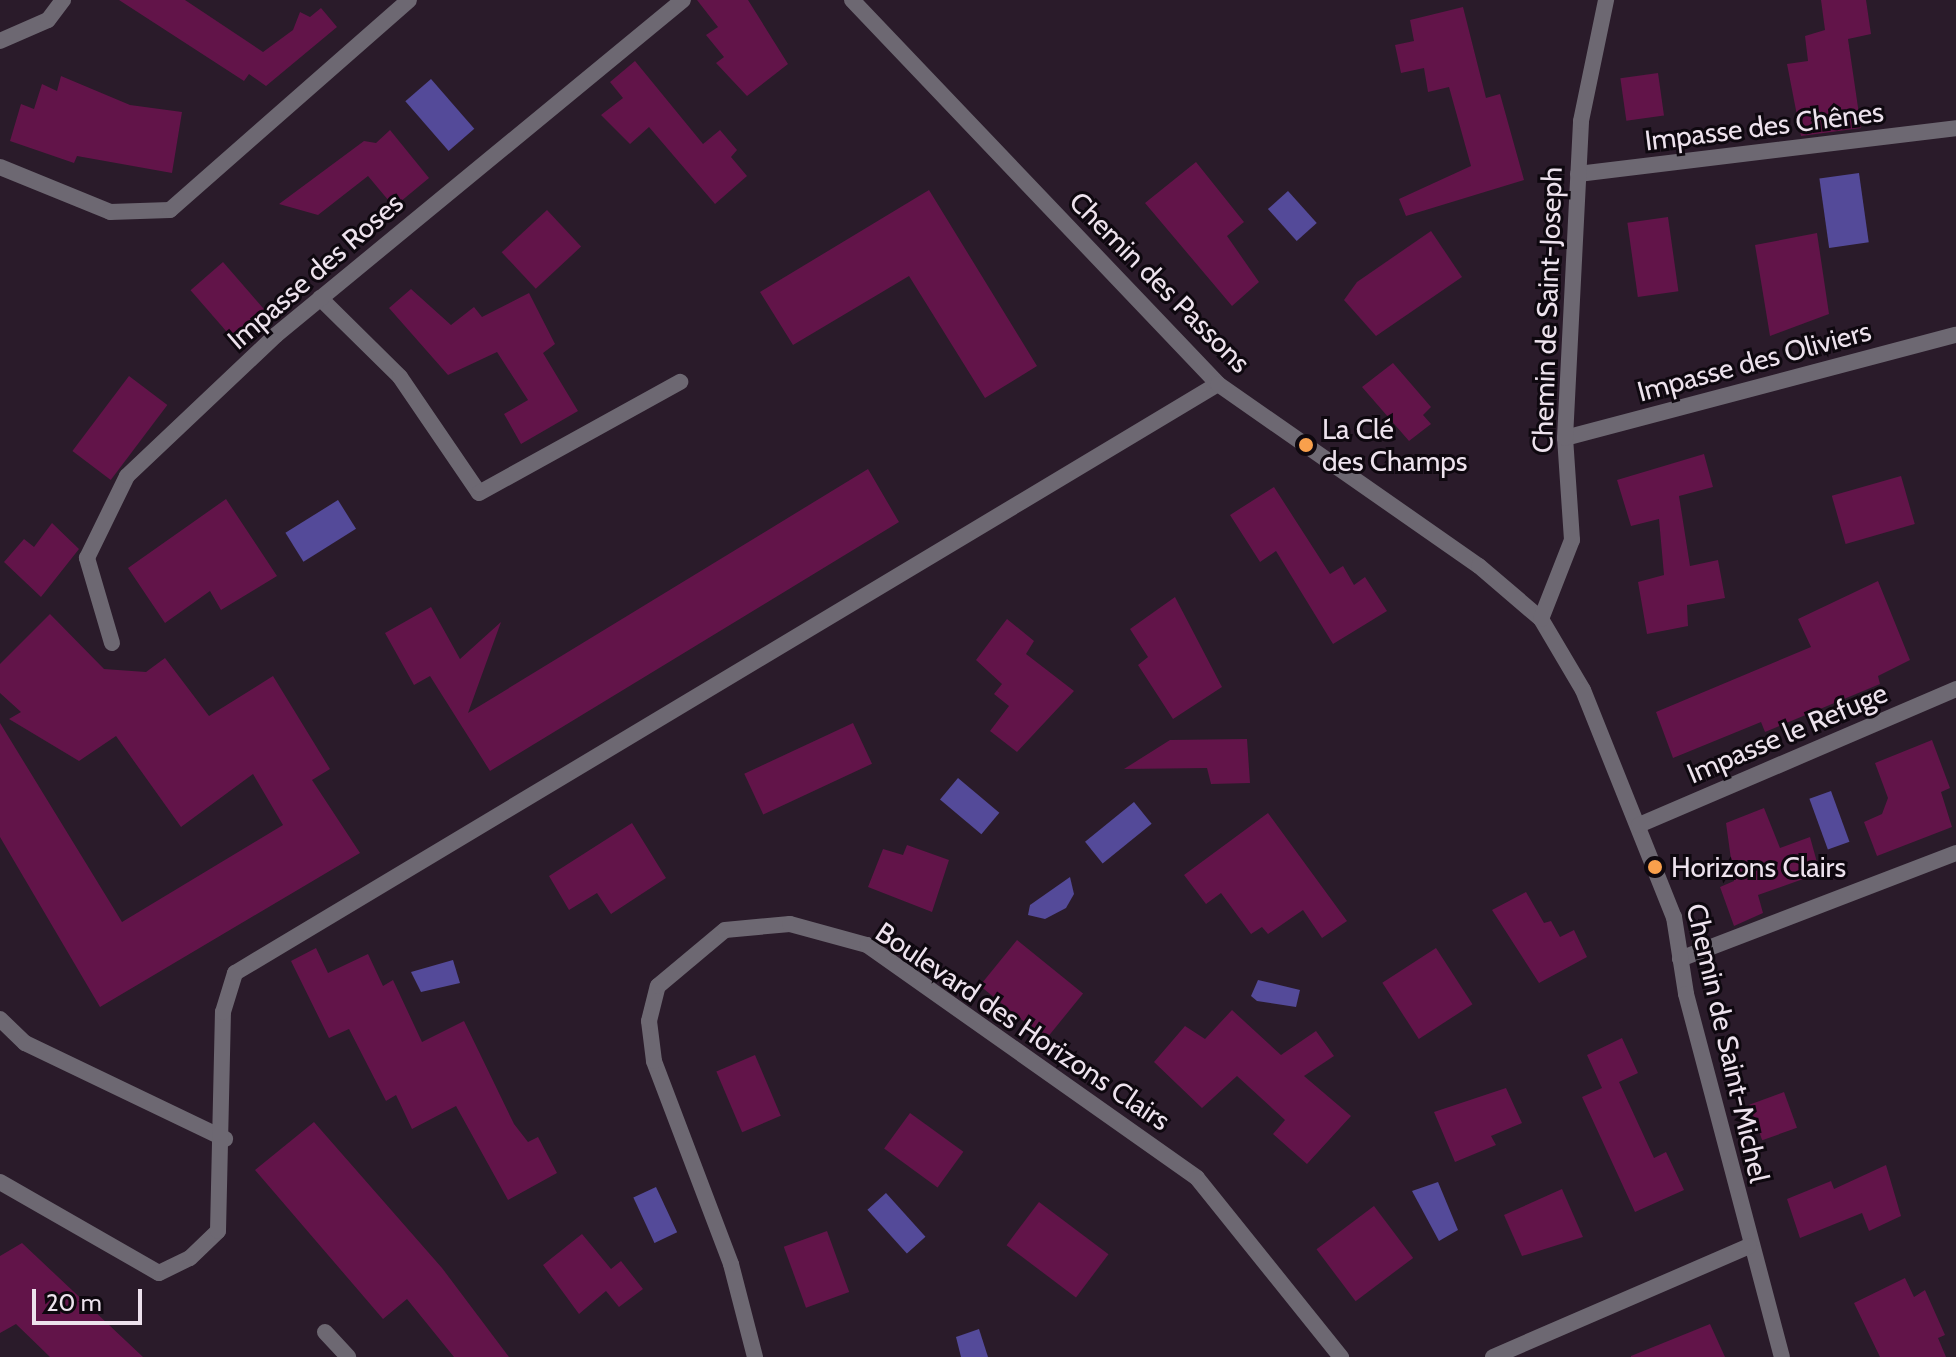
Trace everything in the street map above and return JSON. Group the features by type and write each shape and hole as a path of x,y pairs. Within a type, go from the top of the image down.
{"street":[{"path":"0,41 48,20 63,0"},
{"path":"0,167 110,212 170,210 409,0"},
{"name":"Impasse des Roses","path":"112,643 87,558 127,476 320,298 683,0"},
{"name":"Chemin des Passons","path":"852,0 1218,384 1479,566 1541,619"},
{"name":"Chemin de Saint-Joseph","path":"1541,619 1572,540 1565,438 1578,174 1606,0"},
{"name":"Impasse des Chênes","path":"1578,174 1956,128"},
{"path":"320,298 400,377 479,493 680,382"},
{"name":"Impasse des Oliviers","path":"1565,438 1956,335"},
{"path":"0,1182 159,1273 190,1258 218,1231 225,1139 223,1012 235,973 1218,384"},
{"name":"Chemin de Saint-Michel","path":"1541,619 1583,690 1674,917 1680,959 1749,1246 1782,1357"},
{"name":"Impasse le Refuge","path":"1639,825 1956,689"},
{"path":"1680,959 1956,853"},
{"name":"Boulevard des Horizons Clairs","path":"755,1357 731,1264 654,1061 649,1021 658,986 725,930 790,924 867,945 1197,1178 1292,1286 1341,1357"},
{"path":"0,1019 25,1043 225,1139"},
{"path":"1493,1357 1749,1246"},
{"path":"325,1332 348,1357"}],"shaded area":[{"path":"431,79 474,129 449,151 405,101"},
{"path":"1859,173 1869,242 1829,248 1819,179"},
{"path":"1288,191 1317,223 1297,241 1268,209"},
{"path":"338,500 356,529 303,562 285,533"},
{"path":"958,778 999,813 981,834 940,799"},
{"path":"1831,791 1849,842 1828,850 1809,799"},
{"path":"1134,802 1152,824 1103,863 1085,842"},
{"path":"1070,877 1074,894 1066,908 1045,919 1028,915 1030,905"},
{"path":"453,960 460,983 421,992 411,972"},
{"path":"1258,980 1300,990 1296,1007 1257,1001 1251,996"},
{"path":"1438,1182 1458,1230 1439,1241 1412,1191"},
{"path":"656,1187 677,1232 654,1243 633,1198"},
{"path":"886,1193 925,1237 907,1254 867,1210"},
{"path":"979,1329 988,1357 961,1357 956,1337"}],"building":[{"path":"119,0 185,0 263,52 293,30 300,12 310,17 321,8 337,27 266,86 249,74 244,81"},
{"path":"697,0 748,0 788,64 747,96 716,63 724,57 706,35 718,27"},
{"path":"1821,0 1866,0 1871,34 1848,39 1861,128 1801,136 1787,64 1808,61 1805,36 1825,30"},
{"path":"1463,7 1486,98 1500,94 1524,180 1406,216 1399,199 1471,166 1449,87 1428,92 1424,68 1401,73 1395,45 1414,41 1410,20"},
{"path":"635,61 703,144 720,130 737,150 731,157 747,176 715,204 649,127 630,144 601,115 623,98 610,82"},
{"path":"1658,73 1664,116 1626,121 1620,78"},
{"path":"61,76 130,105 182,112 172,173 77,156 74,163 10,141 21,104 34,109 42,84 57,91"},
{"path":"390,130 429,178 394,207 368,176 318,215 279,204 364,141 376,143"},
{"path":"1196,162 1244,222 1227,236 1259,282 1232,306 1145,203"},
{"path":"929,190 1037,366 985,398 909,276 793,345 760,292"},
{"path":"547,210 581,247 536,289 502,252"},
{"path":"1668,217 1678,291 1638,297 1627,223"},
{"path":"1431,231 1462,277 1376,336 1344,300 1357,282"},
{"path":"1817,233 1829,314 1770,336 1755,245"},
{"path":"223,262 268,313 235,342 191,290"},
{"path":"411,289 451,325 474,307 482,317 529,293 555,344 543,353 578,411 521,444 504,414 528,400 497,352 448,375 389,308"},
{"path":"1393,363 1431,407 1423,415 1431,424 1409,441 1362,387"},
{"path":"129,376 167,405 111,480 72,451"},
{"path":"1704,454 1713,487 1679,496 1690,566 1718,560 1725,598 1687,605 1688,626 1647,634 1638,582 1664,575 1659,519 1631,526 1617,480"},
{"path":"868,469 899,522 490,771 430,676 414,685 385,633 431,607 460,659 501,622 468,713"},
{"path":"1901,476 1915,524 1846,544 1832,496"},
{"path":"1274,487 1330,574 1343,566 1354,585 1365,577 1387,611 1333,644 1276,551 1260,562 1230,515"},
{"path":"226,499 277,576 221,610 210,591 165,623 128,568"},
{"path":"52,523 79,549 41,597 4,562 24,539 34,547"},
{"path":"1878,581 1910,660 1878,676 1880,684 1765,732 1761,722 1673,758 1656,712 1811,647 1798,619"},
{"path":"1175,597 1222,687 1173,719 1138,665 1148,657 1130,629"},
{"path":"50,614 104,669 146,672 165,658 209,716 273,676 330,769 312,780 360,853 100,1007 0,837 0,723 122,922 283,825 253,774 181,827 116,736 79,761 9,719 21,712 0,693 0,664"},
{"path":"1007,619 1034,641 1026,654 1074,691 1017,752 990,731 1009,706 994,694 1002,684 976,660"},
{"path":"853,723 872,764 763,814 744,774"},
{"path":"1247,739 1250,783 1211,784 1207,768 1124,769 1170,740"},
{"path":"1932,740 1950,788 1941,792 1952,827 1877,856 1864,822 1882,814 1888,798 1875,763"},
{"path":"1764,808 1780,848 1810,837 1820,873 1758,895 1763,913 1734,926 1720,887 1734,881 1726,823"},
{"path":"1268,813 1347,921 1322,938 1303,910 1268,934 1262,927 1251,934 1221,893 1206,904 1184,875"},
{"path":"632,823 666,878 611,914 597,893 569,910 549,876"},
{"path":"907,845 949,860 932,912 868,887 883,849 903,855"},
{"path":"1526,892 1544,923 1551,921 1560,937 1574,930 1587,957 1539,983 1492,910"},
{"path":"1017,940 1083,993 1046,1039 980,986"},
{"path":"316,948 328,973 368,954 383,986 393,980 422,1042 464,1021 514,1124 528,1142 538,1137 557,1173 508,1200 456,1106 412,1129 396,1095 386,1101 349,1029 329,1038 291,961"},
{"path":"1436,948 1472,1004 1419,1039 1382,983"},
{"path":"1232,1010 1281,1055 1316,1031 1334,1056 1304,1076 1351,1116 1307,1164 1273,1134 1285,1120 1237,1076 1202,1108 1154,1062 1185,1026 1205,1039"},
{"path":"1622,1038 1638,1073 1619,1082 1654,1158 1666,1152 1684,1190 1635,1212 1582,1097 1602,1088 1587,1055"},
{"path":"755,1055 781,1116 742,1132 716,1071"},
{"path":"1506,1088 1522,1123 1491,1136 1496,1145 1455,1162 1434,1112"},
{"path":"1784,1092 1797,1128 1762,1140 1749,1105"},
{"path":"910,1113 963,1152 938,1187 884,1149"},
{"path":"314,1122 442,1268 509,1357 454,1357 407,1299 383,1319 255,1170"},
{"path":"1886,1165 1901,1216 1869,1231 1862,1213 1800,1238 1787,1199 1831,1181 1834,1189"},
{"path":"1562,1189 1583,1237 1522,1256 1504,1215"},
{"path":"1039,1202 1108,1254 1076,1297 1007,1245"},
{"path":"1374,1206 1413,1258 1356,1301 1316,1249"},
{"path":"827,1231 849,1292 806,1308 784,1247"},
{"path":"582,1234 611,1269 621,1261 643,1289 619,1307 606,1291 579,1314 543,1265"},
{"path":"22,1243 143,1357 50,1357 16,1324 0,1333 0,1256"},
{"path":"1905,1278 1914,1297 1925,1290 1945,1335 1938,1338 1946,1357 1880,1357 1854,1303"},
{"path":"1710,1324 1725,1357 1631,1357 1631,1356"}],"place":[{"name":"La Clé des Champs","path":"1306,445"},
{"name":"Horizons Clairs","path":"1655,867"}]}
